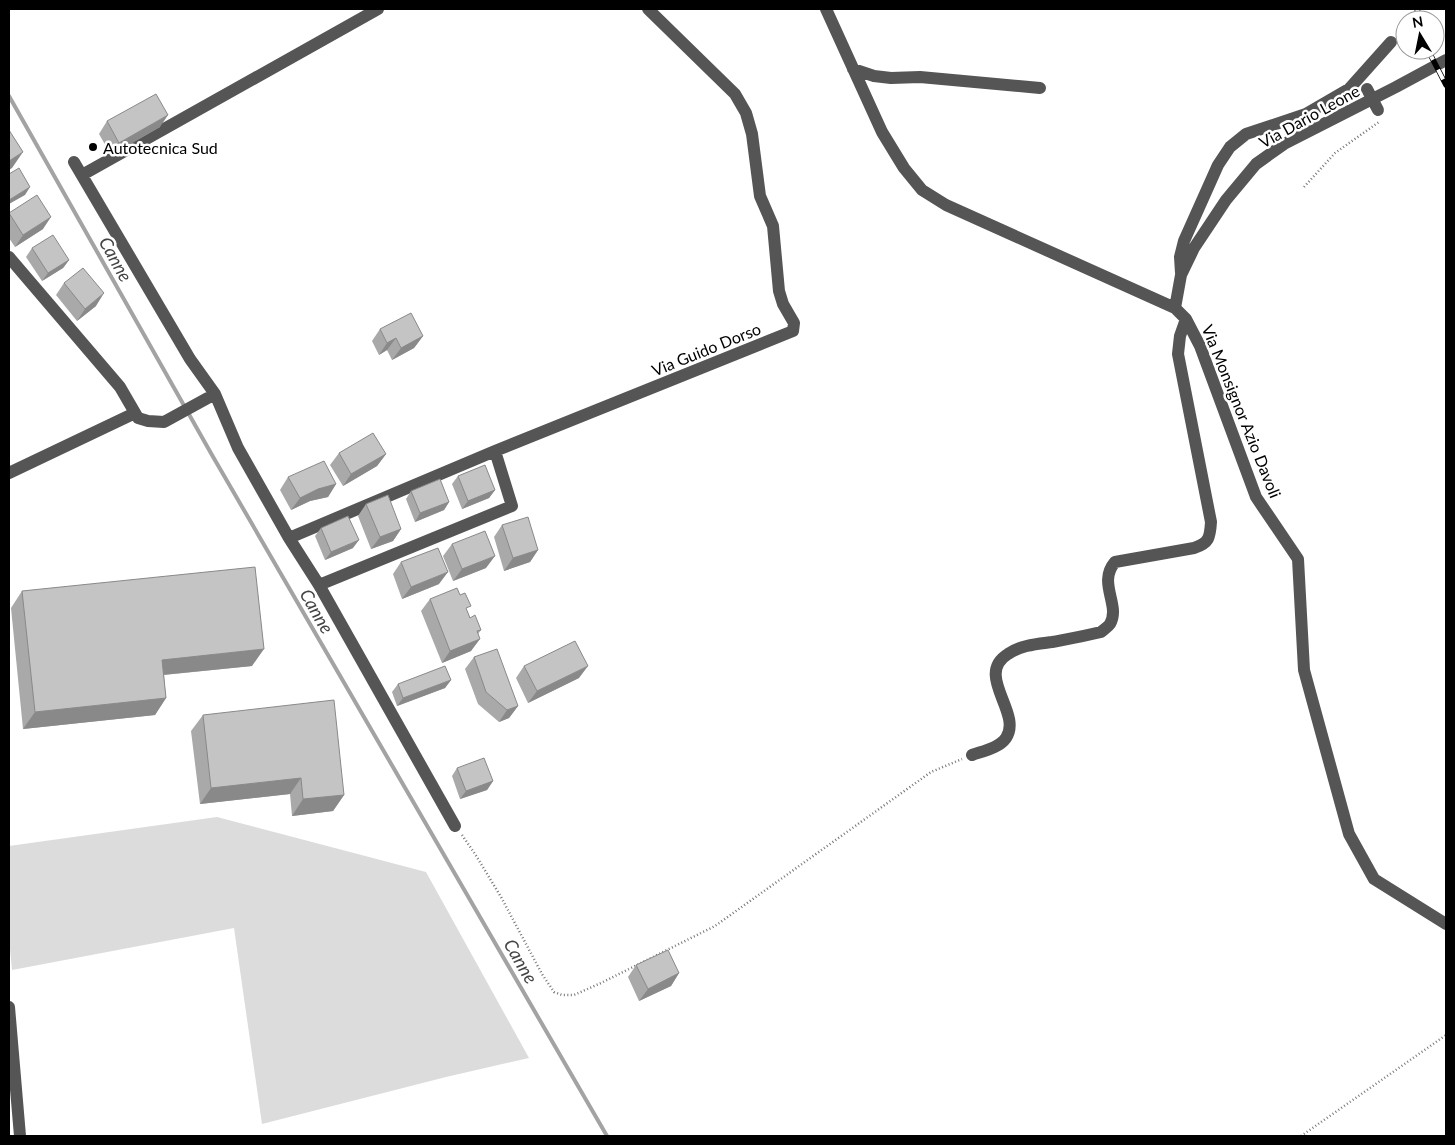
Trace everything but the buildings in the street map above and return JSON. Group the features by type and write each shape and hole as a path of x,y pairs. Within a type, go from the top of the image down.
{"street":[{"path":"82,175 378,9"},
{"name":"Via Guido Dorso","path":"289,538 495,451 793,331 794,323 783,304 779,291 772,226 760,196 752,134 746,113 734,94 648,9"},
{"name":"Via Monsignor Azio Davoli","path":"826,9 882,132 904,168 922,190 946,205 1175,308 1186,319 1200,346 1256,497 1298,560 1304,670 1349,834 1374,880 1446,924"},
{"path":"1181,275 1180,257 1184,241 1218,165 1230,148 1246,134 1306,114 1349,89 1391,42"},
{"name":"Via Dario Leone","path":"1175,308 1181,275 1194,248 1226,200 1256,164 1284,144 1446,60"},
{"path":"854,69 874,76 891,78 920,77 1040,88"},
{"path":"1361,77 1379,112"},
{"path":"74,162 190,359 215,394 238,448 289,538 319,585 455,826"},
{"path":"9,257 120,387 138,418 164,422 215,394"},
{"path":"972,755 998,745 1006,738 1009,728 1008,716 995,672 997,662 1020,647 1101,632 1109,624 1113,614 1107,581 1109,569 1114,562 1194,548 1205,544 1210,535 1211,522 1178,354 1180,336 1186,319"},
{"path":"9,473 135,413"},
{"path":"319,585 512,506 495,451"},
{"path":"9,1007 20,1136"}],"path":[{"path":"1304,188 1335,153 1380,122 1379,112"},
{"path":"455,826 476,854 542,974 554,992 562,995 574,995 715,926 930,772 972,755"},
{"path":"1301,1136 1446,1035"}],"shaded area":[{"path":"217,817 426,872 529,1058 262,1124 234,928 12,970 9,938 9,846"}],"waterway":[{"name":"Canne","path":"9,96 212,455 607,1136"}],"railway":[{"path":"1433,60 1446,85"}],"place":[{"name":"Autotecnica Sud","path":"93,147"}]}
